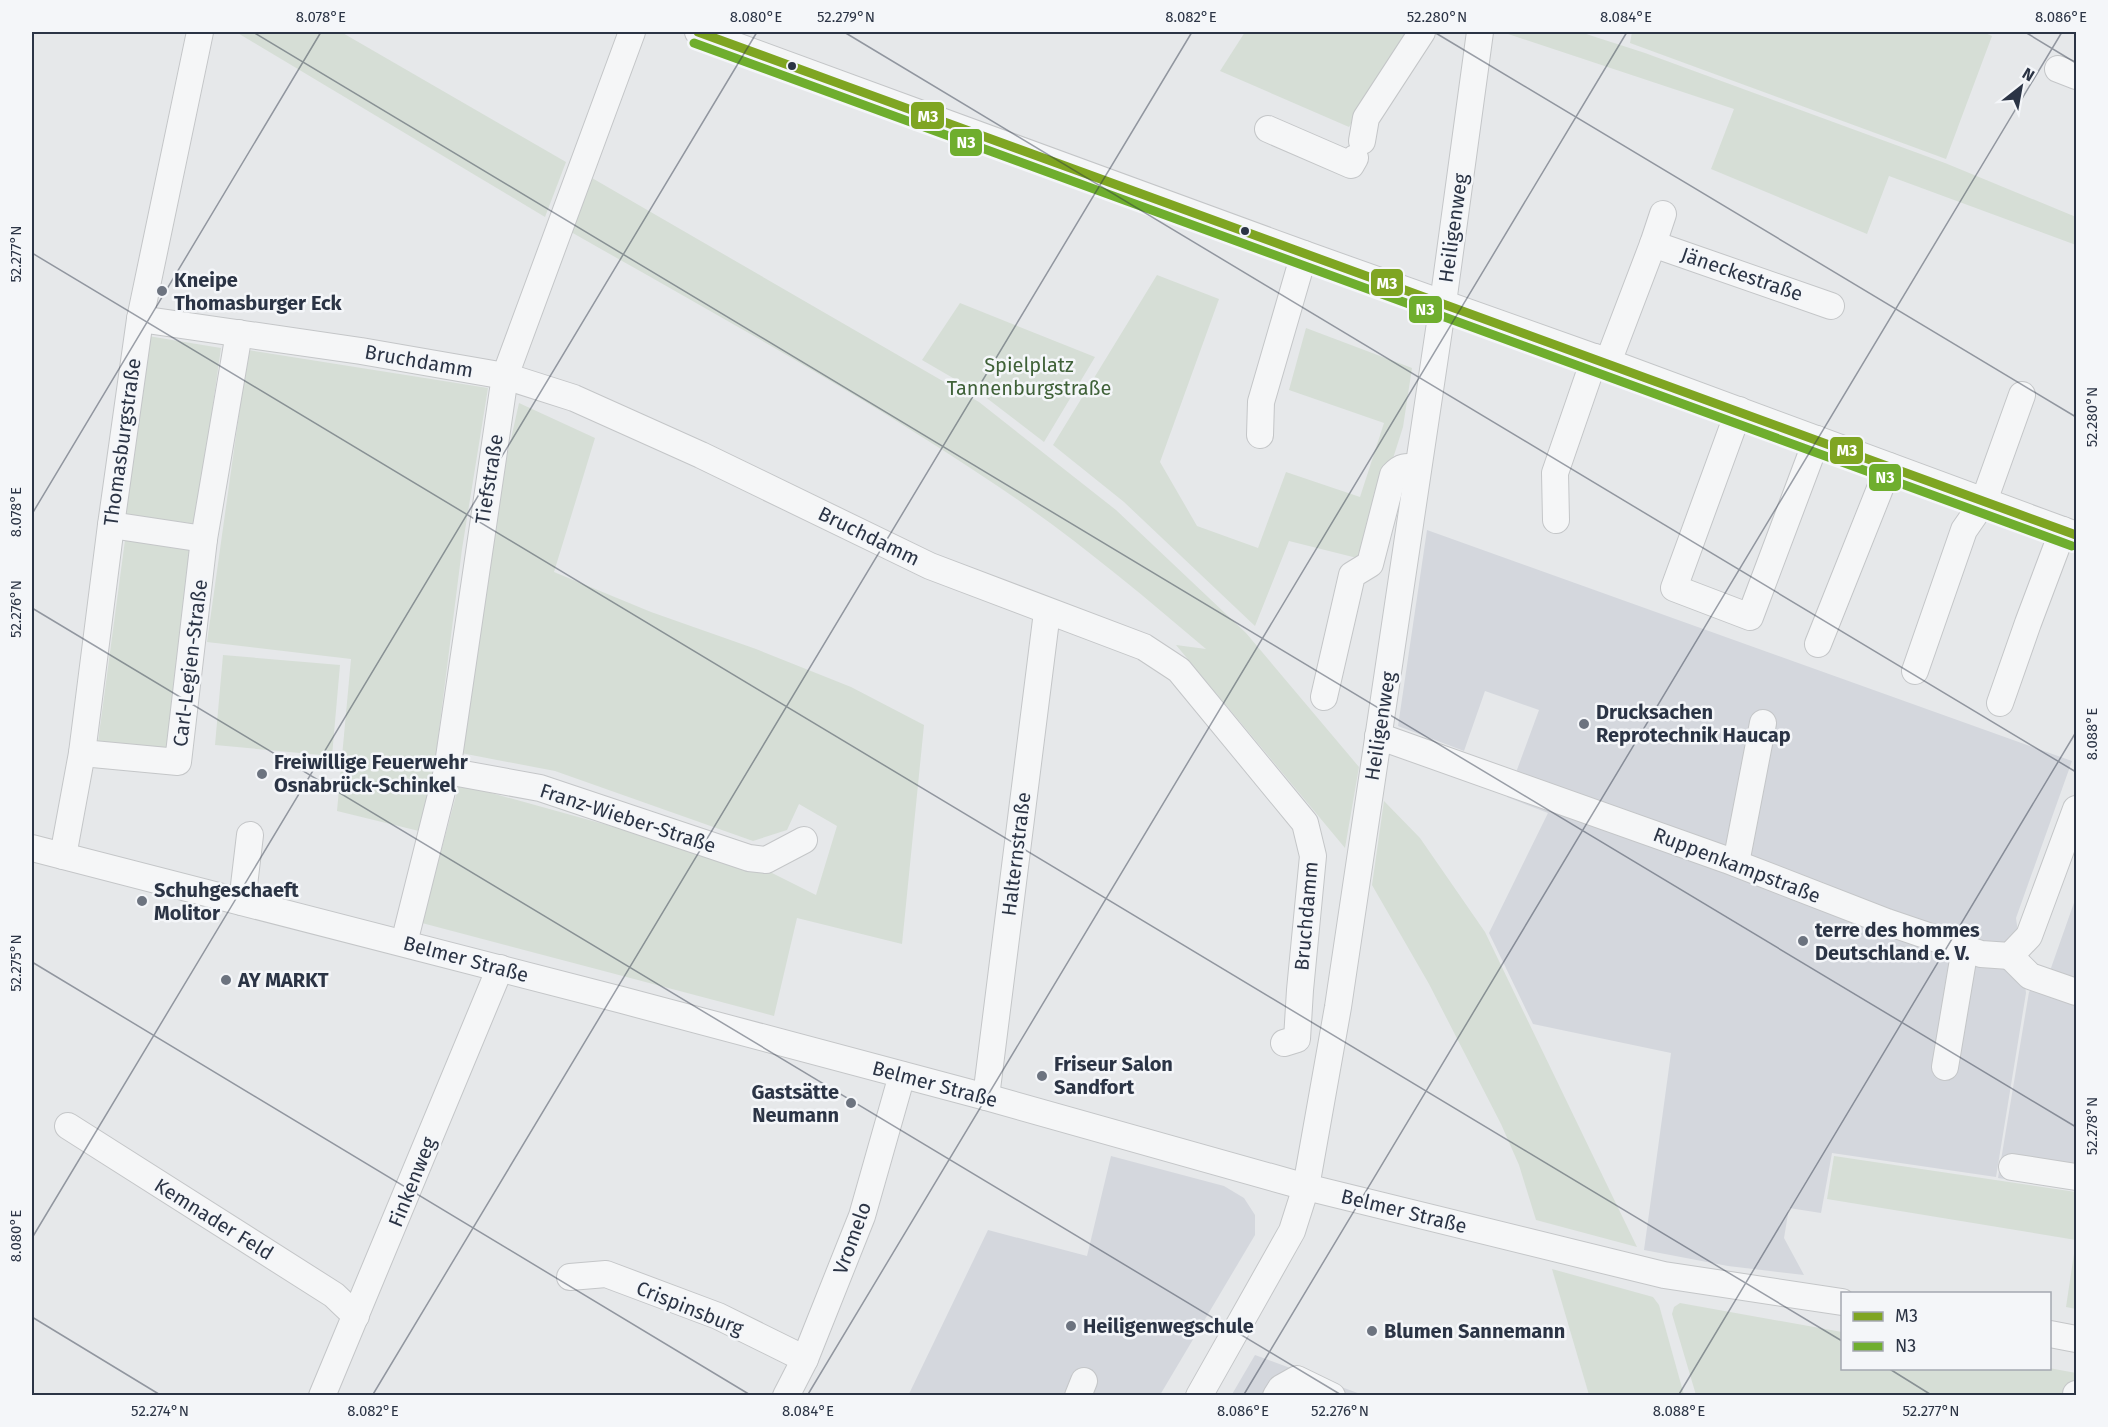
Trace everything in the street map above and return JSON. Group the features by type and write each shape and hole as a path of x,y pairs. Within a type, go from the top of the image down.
{"street":[{"name":"Thomasburgstraße","path":"63,856 82,753 140,319 200,32"},
{"name":"Tiefstraße","path":"404,943 447,771 505,376 632,32"},
{"path":"698,32 1304,254 1602,359 2070,533 2028,623 2000,703"},
{"path":"1268,129 1352,165 1366,118 1422,32"},
{"name":"Heiligenweg","path":"1199,1395 1292,1231 1306,1187 1338,1007 1443,303 1478,32"},
{"path":"1556,520 1555,473 1653,244 1663,214"},
{"name":"Jäneckestraße","path":"1653,244 1831,306"},
{"path":"1260,435 1261,402 1304,254"},
{"name":"Bruchdamm","path":"140,319 361,351 505,376 574,398 712,460 930,566 1144,647 1179,670 1305,823 1313,856 1300,990 1298,1039 1284,1043"},
{"name":"Carl-Legien-Straße","path":"82,753 178,762 204,539 239,333"},
{"path":"1915,670 1964,530 1984,501 2022,395"},
{"path":"1739,410 1674,588 1750,617 1817,439"},
{"path":"1324,697 1352,575 1370,564 1393,475 1399,468 1407,466 1418,468"},
{"path":"1818,644 1889,466"},
{"path":"111,525 204,539"},
{"name":"Halternstraße","path":"986,1097 1047,612"},
{"path":"1736,863 1763,723"},
{"name":"Ruppenkampstraße","path":"1378,736 1736,863 1887,922 1981,954 2010,956"},
{"name":"Franz-Wieber-Straße","path":"447,771 540,788 748,858 766,860 804,840"},
{"path":"2076,808 2029,936 2010,956 2030,976 2076,992"},
{"path":"242,902 250,835"},
{"name":"Belmer Straße","path":"32,848 500,968 986,1097 1306,1187 1645,1270 1729,1286 1841,1302"},
{"path":"1945,1067 1965,948"},
{"name":"Finkenweg","path":"325,1394 500,968"},
{"name":"Vromelo","path":"786,1395 805,1359 862,1216 902,1075"},
{"name":"Kemnader Feld","path":"68,1126 334,1295 356,1316"},
{"path":"2012,1167 2076,1177"},
{"name":"Crispinsburg","path":"570,1277 606,1274 718,1316 805,1359"},
{"path":"2051,1334 2076,1339"},
{"path":"1276,1395 1281,1388 1297,1379 1332,1395"}],"shaded area":[{"path":"1427,530 2072,761 2016,918 2026,993 1996,1177 1832,1153 1821,1213 1789,1208 1784,1238 1804,1275 1728,1266 1644,1250 1671,1053 1533,1024 1489,933 1548,813 1507,797 1539,710 1485,691 1464,751 1398,726"},
{"path":"2076,897 2076,1190 1998,1178 2029,992 2051,968"},
{"name":"Heiligenwegschule","path":"1111,1156 1224,1186 1244,1198 1255,1215 1255,1235 1160,1395 908,1396 988,1230 1087,1256"},
{"path":"1255,1355 1363,1395 1231,1396"}],"green space":[{"path":"236,32 341,32 566,162 545,217"},
{"path":"1245,32 1407,32 1349,127 1220,71"},
{"path":"1502,32 1580,32 1645,53 1945,163 2076,217 2076,245 1889,176 1867,234 1711,169 1734,109"},
{"path":"1632,32 1983,32 1992,36 1946,159 1630,43"},
{"path":"592,178 979,402 1116,510 1246,633 1359,767 1345,848 1176,645 1206,649 1079,545 999,487 894,419 787,355 571,232"},
{"path":"1157,275 1219,299 1160,462 1197,526 1258,548 1286,472 1360,497 1384,423 1289,390 1306,328 1412,368 1403,427 1361,559 1289,541 1255,626 1124,502 1053,445"},
{"name":"Spielplatz Tannenburgstraße","path":"960,303 1095,357 1044,442 984,396 922,360"},
{"path":"148,336 221,348 196,524 124,514"},
{"path":"248,350 488,388 462,549 434,770 419,831 337,811 351,659 207,642"},
{"path":"519,403 595,438 554,572 651,612 756,649 851,687 924,725 902,944 797,918 774,1016 422,923 459,784 762,868 816,895 837,826 799,804 787,830 753,841 555,771 461,753 485,555"},
{"path":"125,540 192,549 169,748 98,742"},
{"path":"223,655 340,665 332,756 215,745"},
{"path":"1384,801 1420,838 1485,932 1637,1247 1536,1220 1519,1165 1501,1124 1429,984 1372,885"},
{"path":"1834,1156 2076,1192 2076,1240 1827,1199"},
{"path":"2076,1248 2076,1309 2066,1307"},
{"path":"1552,1269 1653,1297 1659,1305 1684,1395 1589,1395"},
{"path":"1680,1303 1841,1332 1841,1370 2051,1368 2076,1373 2076,1395 1696,1395 1672,1314 1674,1307"}],"transit line":[{"name":"M3","path":"698,32 2076,535"},
{"name":"N3","path":"694,43 2072,546"}],"place":[{"name":"Kneipe Thomasburger Eck","path":"162,291"},
{"name":"Drucksachen Reprotechnik Haucap","path":"1584,724"},
{"name":"Freiwillige Feuerwehr Osnabrück-Schinkel","path":"262,774"},
{"name":"Schuhgeschaeft Molitor","path":"142,901"},
{"name":"terre des hommes Deutschland e. V.","path":"1803,941"},
{"name":"AY MARKT","path":"226,980"},
{"name":"Friseur Salon Sandfort","path":"1042,1076"},
{"name":"Gastsätte Neumann","path":"851,1103"},
{"name":"Heiligenwegschule","path":"1071,1326"},
{"name":"Blumen Sannemann","path":"1372,1331"}]}
